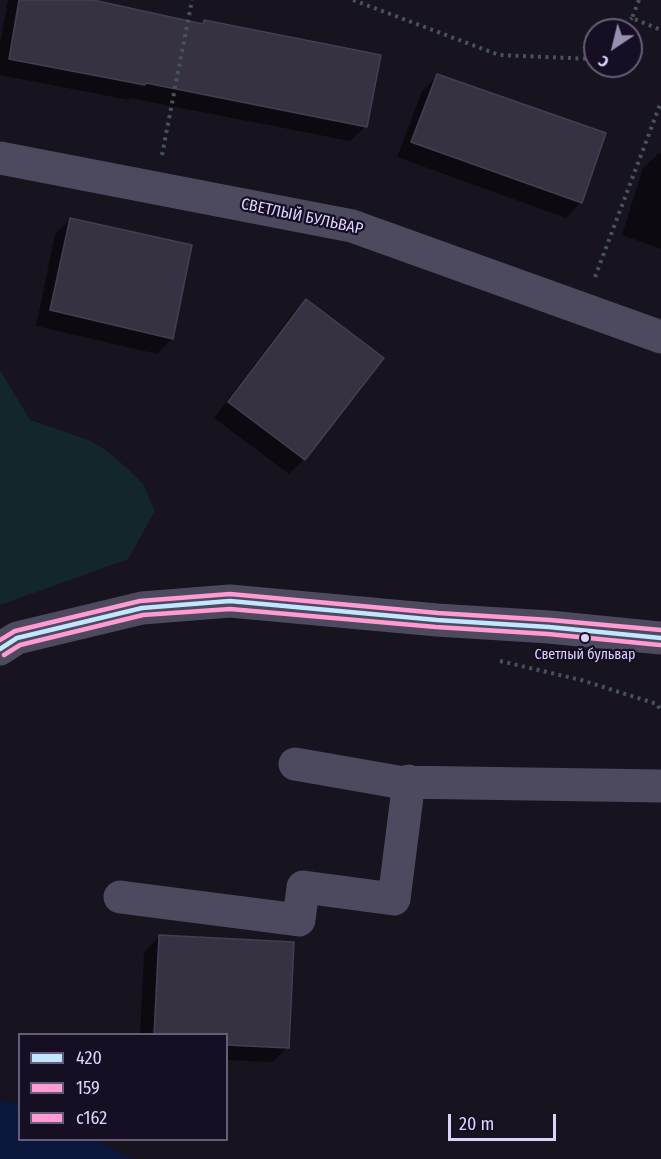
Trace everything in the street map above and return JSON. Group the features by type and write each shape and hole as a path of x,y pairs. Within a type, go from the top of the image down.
{"street":[{"name":"СВЕТЛЫЙ БУЛЬВАР","path":"0,158 352,226 661,337"},
{"path":"0,649 17,638 142,608 230,601 661,638"},
{"path":"295,764 398,782 661,786"},
{"path":"120,897 299,920 303,887 394,899 409,781"}],"path":[{"path":"155,187 192,0"},
{"path":"353,0 499,56 583,59"},
{"path":"632,18 639,0"},
{"path":"643,23 661,30"},
{"path":"583,309 661,102"},
{"path":"496,660 581,680 659,705 661,711"}],"green space":[{"path":"0,370 30,420 91,441 104,449 143,484 155,511 128,559 0,605"}],"water":[{"path":"0,1101 18,1105 18,1141 96,1141 134,1159 0,1159"}],"building":[{"path":"19,0 93,0 203,24 204,20 381,55 367,127 146,83 145,85 9,59"},
{"path":"437,74 606,133 582,203 411,142"},
{"path":"70,218 192,245 173,339 50,310"},
{"path":"306,299 384,358 305,460 228,402"},
{"path":"159,935 294,942 289,1048 228,1045 228,1033 154,1033"}],"transit line":[{"name":"с162","path":"0,640 15,631 140,601 230,594 661,630"},
{"name":"420","path":"0,649 17,638 142,608 230,601 661,638"},
{"name":"159","path":"4,655 20,645 143,615 230,609 660,645"}],"place":[{"name":"Светлый бульвар","path":"585,638"}]}
